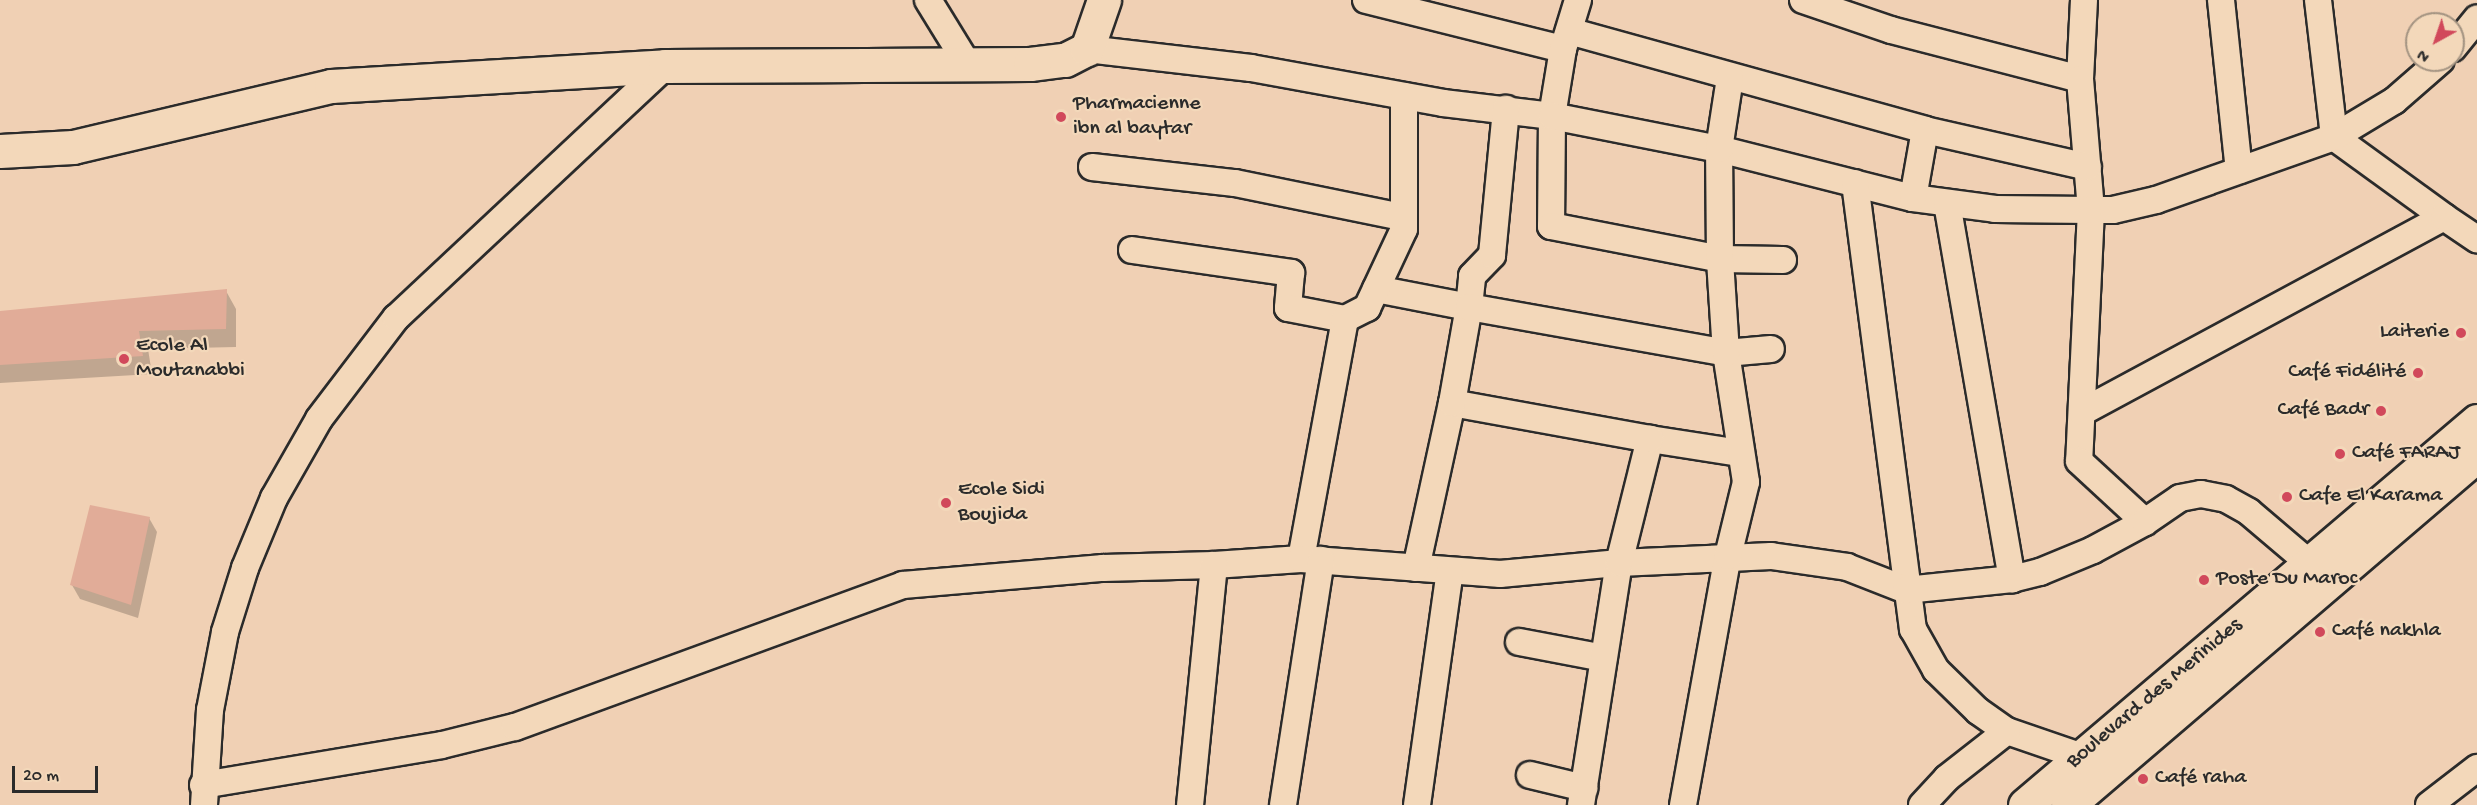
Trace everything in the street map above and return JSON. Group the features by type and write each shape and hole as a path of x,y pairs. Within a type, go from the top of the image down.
{"street":[{"path":"928,0 968,65"},
{"path":"1087,49 1104,0"},
{"path":"1366,0 1566,40 1730,78 1925,130 2088,167"},
{"path":"1578,0 1566,40 1552,116 1551,226 1720,259 1783,260"},
{"path":"1803,0 1891,30 2080,79"},
{"path":"2084,0 2080,79 2091,210 2079,461 2145,522"},
{"path":"2222,0 2239,170"},
{"path":"2318,0 2334,136 2477,239"},
{"path":"2465,33 2477,18"},
{"path":"0,151 73,147 331,86 665,66 968,65 1065,60 1087,49 1251,68 1404,96 1552,116 1719,149 1913,198 1995,209 2113,210 2156,200 2334,136 2394,100 2427,72"},
{"path":"665,66 396,318 319,419 274,498 242,578 225,632 212,699 203,795 442,745 515,727 903,585 1103,568 1311,560 1500,574 1728,556 1815,560 1847,567 1905,590 2012,579 2068,561 2145,522 2180,498 2201,494 2226,499 2249,512 2309,564"},
{"path":"1683,805 1728,556 1746,482 1739,453 1726,353 1720,259 1719,149 1730,78"},
{"path":"1132,250 1291,273 1288,308 1345,320 1367,308 1404,229 1402,217 1404,96"},
{"path":"1416,568 1452,403 1469,308 1472,276 1492,255 1506,109"},
{"path":"1913,198 1925,130"},
{"path":"1092,167 1235,183 1402,217"},
{"path":"1855,183 1905,590 1913,629 1936,670 1962,698 2007,731 2080,756"},
{"path":"1947,203 2012,579"},
{"path":"2082,412 2444,216"},
{"path":"1376,289 1469,308 1726,353 1771,350"},
{"path":"1283,805 1311,560 1345,320"},
{"path":"1452,403 1739,453"},
{"name":"Boulevard des Merinides","path":"2025,805 2477,421"},
{"path":"1530,775 1582,797 1619,563 1650,439"},
{"name":"Boulevard des Merinides","path":"2068,805 2477,455"},
{"path":"1190,805 1214,565"},
{"path":"1417,805 1450,571"},
{"path":"1519,642 1604,658"},
{"path":"1922,805 1947,778 2007,731"},
{"path":"2428,805 2477,768"}],"building":[{"path":"227,289 226,329 139,331 143,356 0,365 0,311"},
{"path":"90,505 150,517 131,605 70,585"}],"place":[{"name":"Pharmacienne ibn al baytar","path":"1061,117"},
{"name":"Laiterie","path":"2461,333"},
{"name":"Ecole Al Moutanabbi","path":"124,359"},
{"name":"Café Fidélité","path":"2418,373"},
{"name":"Café Badr","path":"2381,411"},
{"name":"Café FARAJ","path":"2340,454"},
{"name":"Cafe El Karama","path":"2287,497"},
{"name":"Ecole Sidi Boujida","path":"946,503"},
{"name":"Poste Du Maroc","path":"2204,580"},
{"name":"Café nakhla","path":"2320,632"},
{"name":"Café raha","path":"2143,779"}]}
